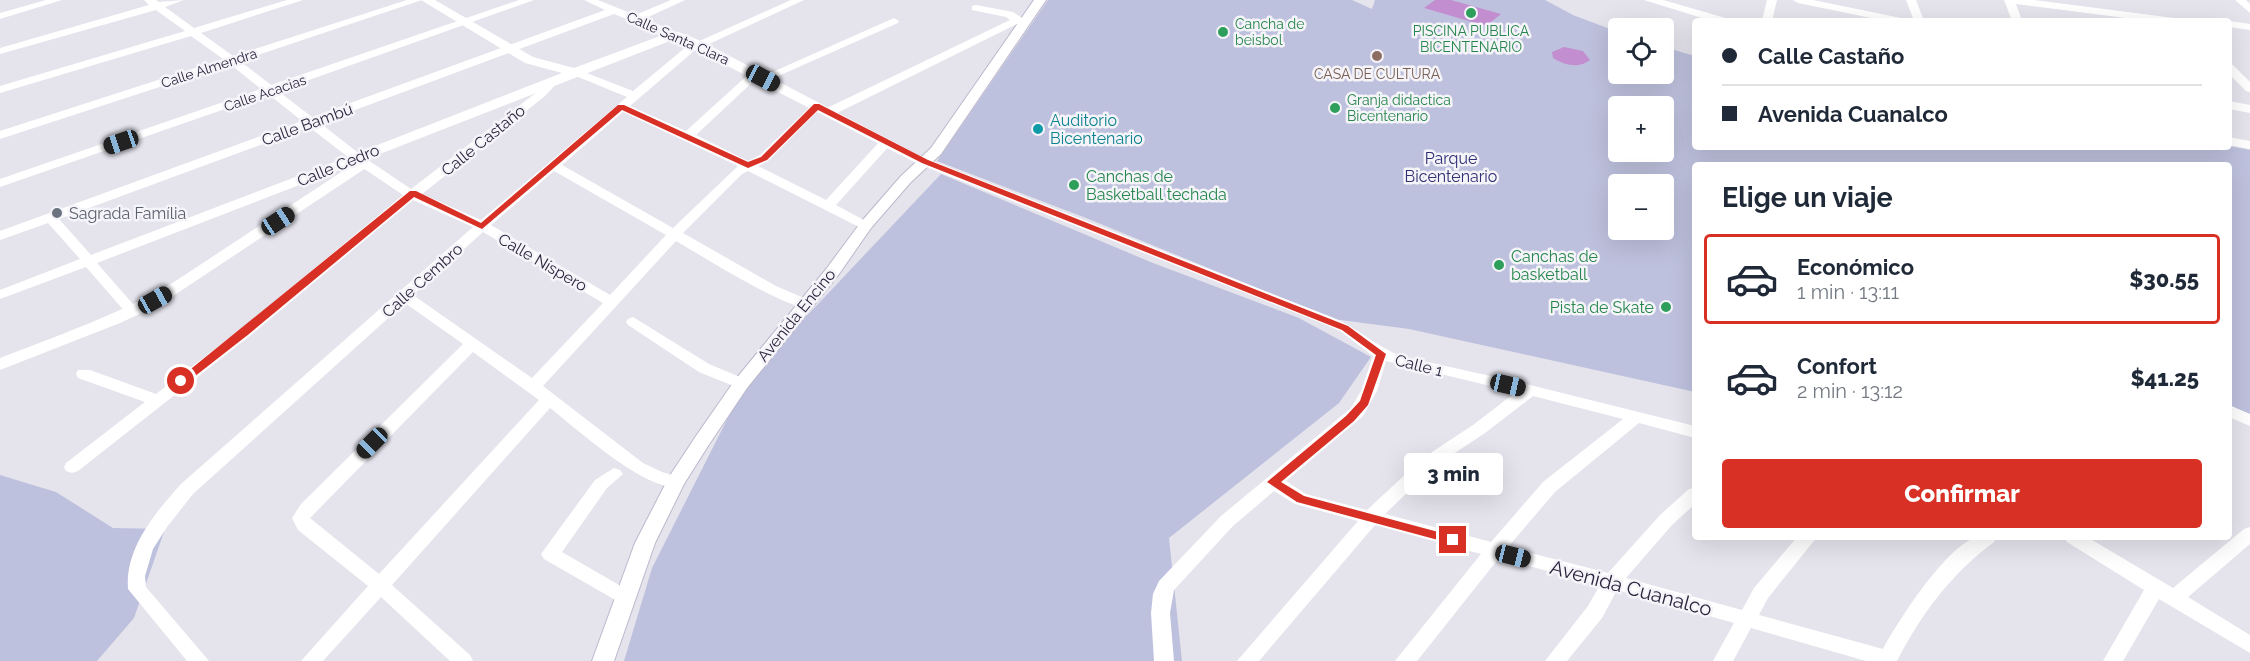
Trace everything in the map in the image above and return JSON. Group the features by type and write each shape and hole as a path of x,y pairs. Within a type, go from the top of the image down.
{"street":[{"path":"0,16 57,0"},
{"path":"0,51 154,3 178,0"},
{"path":"0,90 298,0"},
{"name":"Calle Almendra","path":"0,135 417,0"},
{"path":"427,0 537,63 575,72 635,96"},
{"name":"Calle Acacias","path":"0,183 272,91 529,0"},
{"path":"634,19 680,0"},
{"name":"Avenida Encino","path":"603,661 645,543 676,482 741,384 833,272 866,225 936,150 1021,22 1040,0"},
{"path":"1650,0 1714,18"},
{"path":"1768,18 1772,0"},
{"path":"1798,0 1886,18"},
{"path":"1911,0 1918,18"},
{"path":"2009,0 2104,16 2132,18"},
{"path":"2009,0 2016,18"},
{"path":"2094,0 2104,16"},
{"path":"2240,0 2250,10"},
{"path":"0,1 17,11"},
{"name":"Calle Cembro","path":"199,661 137,589 135,581 145,548 168,510 224,454 482,226 690,49 727,34 793,1"},
{"name":"Calle Níspero","path":"154,3 398,187 482,226 612,302"},
{"name":"Calle Santa Clara","path":"602,4 699,45 925,162"},
{"name":"Calle Bambú","path":"0,236 509,49 602,4"},
{"path":"976,8 1009,14 1021,22"},
{"path":"688,136 759,76 894,21"},
{"path":"533,387 676,233 738,171 764,158 823,109 1021,22"},
{"path":"2232,24 2250,27"},
{"name":"Calle Cedro","path":"0,295 361,160 554,80 675,35"},
{"path":"2232,71 2250,88"},
{"name":"Calle Castaño","path":"72,467 246,332 413,193 436,178 541,94 554,80"},
{"path":"2232,106 2250,109"},
{"path":"621,107 688,136 866,225"},
{"path":"827,206 886,142"},
{"path":"2232,142 2250,145"},
{"path":"0,364 132,311 180,285 361,160"},
{"name":"Calle 1","path":"925,162 1338,324 1381,354 1398,360 1530,390 1692,431"},
{"path":"553,165 771,289 806,304"},
{"path":"51,218 132,311"},
{"path":"405,296 533,387 637,467 657,477 676,482"},
{"path":"633,322 704,368 741,384"},
{"path":"463,661 381,586 304,525 301,518 471,345"},
{"path":"1164,661 1160,605 1161,595 1166,586 1227,521 1357,412 1369,391 1381,354"},
{"path":"84,374 157,400"},
{"path":"1247,661 1372,516 1430,462 1479,429 1530,390"},
{"path":"311,661 548,400"},
{"path":"2232,412 2250,420"},
{"path":"1405,661 1549,487 1636,417"},
{"path":"614,474 601,484 550,554 624,597"},
{"name":"Avenida Cuanalco","path":"1273,482 1301,499 1372,516 1493,552 1612,581 1888,660"},
{"path":"1555,661 1595,612 1612,581 1666,520 1692,498"},
{"path":"2174,598 2250,534"},
{"path":"1723,661 1761,593 1805,540"},
{"path":"1888,660 1930,592 1971,548 1983,540"},
{"path":"2078,540 2250,645"},
{"path":"2113,661 2156,588"}],"green space":[{"name":"Parque Bicentenario","path":"1048,0 1352,0 1372,9 1375,0 1545,0 1573,15 1608,28 1608,84 1674,84 1674,50 1692,55 1692,150 2232,150 2232,147 2250,150 2250,415 2232,406 2232,162 1692,162 1692,391 1409,329 1333,319 1086,218 937,161"},
{"path":"941,174 1153,263 1299,318 1371,357 1339,403 1169,538 1182,661 624,661 652,568 748,378"},
{"path":"0,475 56,492 113,528 165,529 134,618 97,661 0,661"}],"shaded area":[{"name":"PISCINA PUBLICA BICENTENARIO","path":"1435,0 1451,0 1501,14 1486,26 1424,8"},
{"path":"1564,47 1583,51 1590,60 1586,63 1572,65 1553,58 1552,52"}],"place":[{"name":"PISCINA PUBLICA BICENTENARIO","path":"1471,13"},
{"name":"Cancha de beisbol","path":"1223,32"},
{"name":"CASA DE CULTURA","path":"1377,56"},
{"name":"Granja didactica Bicentenario","path":"1335,108"},
{"name":"Auditorio Bicentenario","path":"1038,129"},
{"name":"Canchas de Basketball techada","path":"1074,185"},
{"name":"Sagrada Família","path":"57,213"},
{"name":"Canchas de basketball","path":"1499,265"},
{"name":"Pista de Skate","path":"1666,307"}],"route":[{"path":"181,381 246,332 394,206 413,193 482,226 621,107 748,165 764,158 817,106 925,162 1345,328 1381,354 1364,402 1350,419 1273,482 1288,494 1301,499 1372,516 1453,540"}]}
